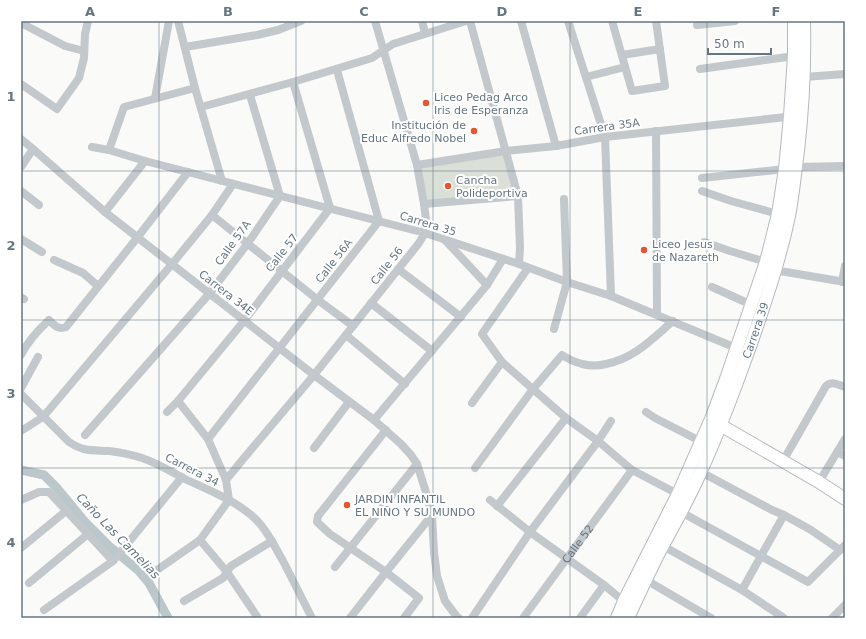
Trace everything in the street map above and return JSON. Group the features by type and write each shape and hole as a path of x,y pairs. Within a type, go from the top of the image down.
{"main road":[{"name":"Carrera 39","path":"794,21 796,116"},
{"name":"Carrera 39","path":"742,350 752,305 770,266 782,246 788,216 790,168 796,116 804,77 804,21"},
{"name":"Carrera 39","path":"624,613 646,580 701,472 716,422 726,379 763,309 778,214 790,168"},
{"name":"Carrera 39","path":"624,613 702,442 716,422"},
{"path":"716,422 819,482 845,499"}],"street":[{"path":"21,84 57,109 79,78 84,58 85,34 88,21"},
{"path":"155,98 169,21"},
{"path":"178,21 195,88 222,181"},
{"path":"185,47 278,30 301,21"},
{"path":"375,21 417,165 426,220 425,233"},
{"path":"422,21 425,33"},
{"path":"201,107 337,70 372,58 393,44 466,21"},
{"path":"470,21 518,196 520,248 519,264"},
{"path":"521,21 556,146"},
{"path":"568,21 605,137 610,296"},
{"path":"612,21 632,91 665,86 656,21"},
{"path":"697,25 735,21"},
{"path":"21,23 65,46 84,51"},
{"path":"622,55 660,49"},
{"path":"700,69 794,56"},
{"path":"586,77 625,67"},
{"path":"337,70 379,221"},
{"path":"804,77 845,74"},
{"path":"293,82 330,208"},
{"path":"109,150 124,107 195,88"},
{"path":"250,94 280,196"},
{"name":"Carrera 35A","path":"417,165 506,151 556,146 605,137 796,116"},
{"path":"656,131 657,314"},
{"name":"Carrera 34E","path":"21,139 105,212 314,376 374,420 401,444 417,464 432,515 437,576 445,601 457,618"},
{"name":"Carrera 35","path":"92,147 109,150 145,161 425,233 610,296 742,350"},
{"path":"21,167 34,149"},
{"path":"105,212 145,161"},
{"path":"702,178 790,168 845,166"},
{"path":"21,355 31,338 49,320 58,328 66,326 138,238 188,172"},
{"path":"21,431 43,417 212,215 233,184"},
{"path":"21,191 38,205"},
{"path":"702,191 731,202 778,214"},
{"name":"Calle 57A","path":"85,435 209,294 248,243 280,196"},
{"path":"424,204 518,196"},
{"path":"554,329 567,282 564,199"},
{"name":"Calle 57","path":"167,412 178,401 244,321 330,208"},
{"path":"212,215 318,300 353,326"},
{"name":"Calle 56A","path":"208,439 379,221"},
{"name":"Calle 56","path":"226,480 314,376 419,243 425,233"},
{"path":"21,239 42,252"},
{"path":"444,240 487,285"},
{"path":"704,242 770,266 843,282 845,266"},
{"path":"374,420 487,285 503,259"},
{"path":"54,260 83,273 98,286"},
{"path":"528,268 482,334 502,362 566,418 598,441 632,470 678,494"},
{"path":"398,270 461,316"},
{"path":"712,288 752,305"},
{"path":"371,303 432,350"},
{"path":"475,468 533,389 562,355 582,364 593,366 617,362 640,349 673,321"},
{"path":"346,335 405,384"},
{"path":"21,388 38,357"},
{"path":"472,403 502,362"},
{"path":"783,461 826,386 829,383 834,383 845,387"},
{"name":"Carrera 34","path":"21,394 68,442 77,448 143,458 229,500 251,515 261,525 272,541 312,618"},
{"path":"157,570 200,540 229,500 226,480 208,439 178,401"},
{"path":"314,448 349,402"},
{"path":"646,412 702,442"},
{"path":"566,418 494,503 530,532 604,585 624,613"},
{"path":"472,618 530,532 612,421"},
{"path":"386,430 318,516 318,522 330,534 386,572 419,598 404,618"},
{"path":"819,482 845,439"},
{"path":"837,452 845,456"},
{"path":"335,568 417,464"},
{"name":"Calle 52","path":"524,618 566,558 632,470"},
{"path":"681,512 808,582 843,547 701,472"},
{"path":"44,610 114,559 182,477"},
{"path":"21,500 39,492 49,492 88,534 114,559"},
{"path":"21,548 66,511"},
{"path":"350,618 432,515"},
{"path":"742,590 784,515"},
{"path":"29,583 88,534"},
{"path":"200,540 227,572 258,618"},
{"path":"184,601 223,578 231,566 272,541"},
{"path":"663,546 742,590 784,618"},
{"path":"646,580 711,618"},
{"path":"580,618 604,585"},
{"path":"832,618 845,605"}],"shaded area":[{"path":"506,151 518,196 424,204 417,165"}],"waterway":[{"name":"Caño Las Camelias","path":"21,470 44,475 57,488 85,522 109,546 139,571 149,583 168,618"}],"place":[{"name":"Liceo Pedag Arco Iris de Esperanza","path":"426,103"},
{"name":"Institución de Educ Alfredo Nobel","path":"474,131"},
{"name":"Cancha Polideportiva","path":"448,186"},
{"name":"Liceo Jesus de Nazareth","path":"644,250"},
{"name":"JARDIN INFANTIL EL NIÑO Y SU MUNDO","path":"347,505"}]}
